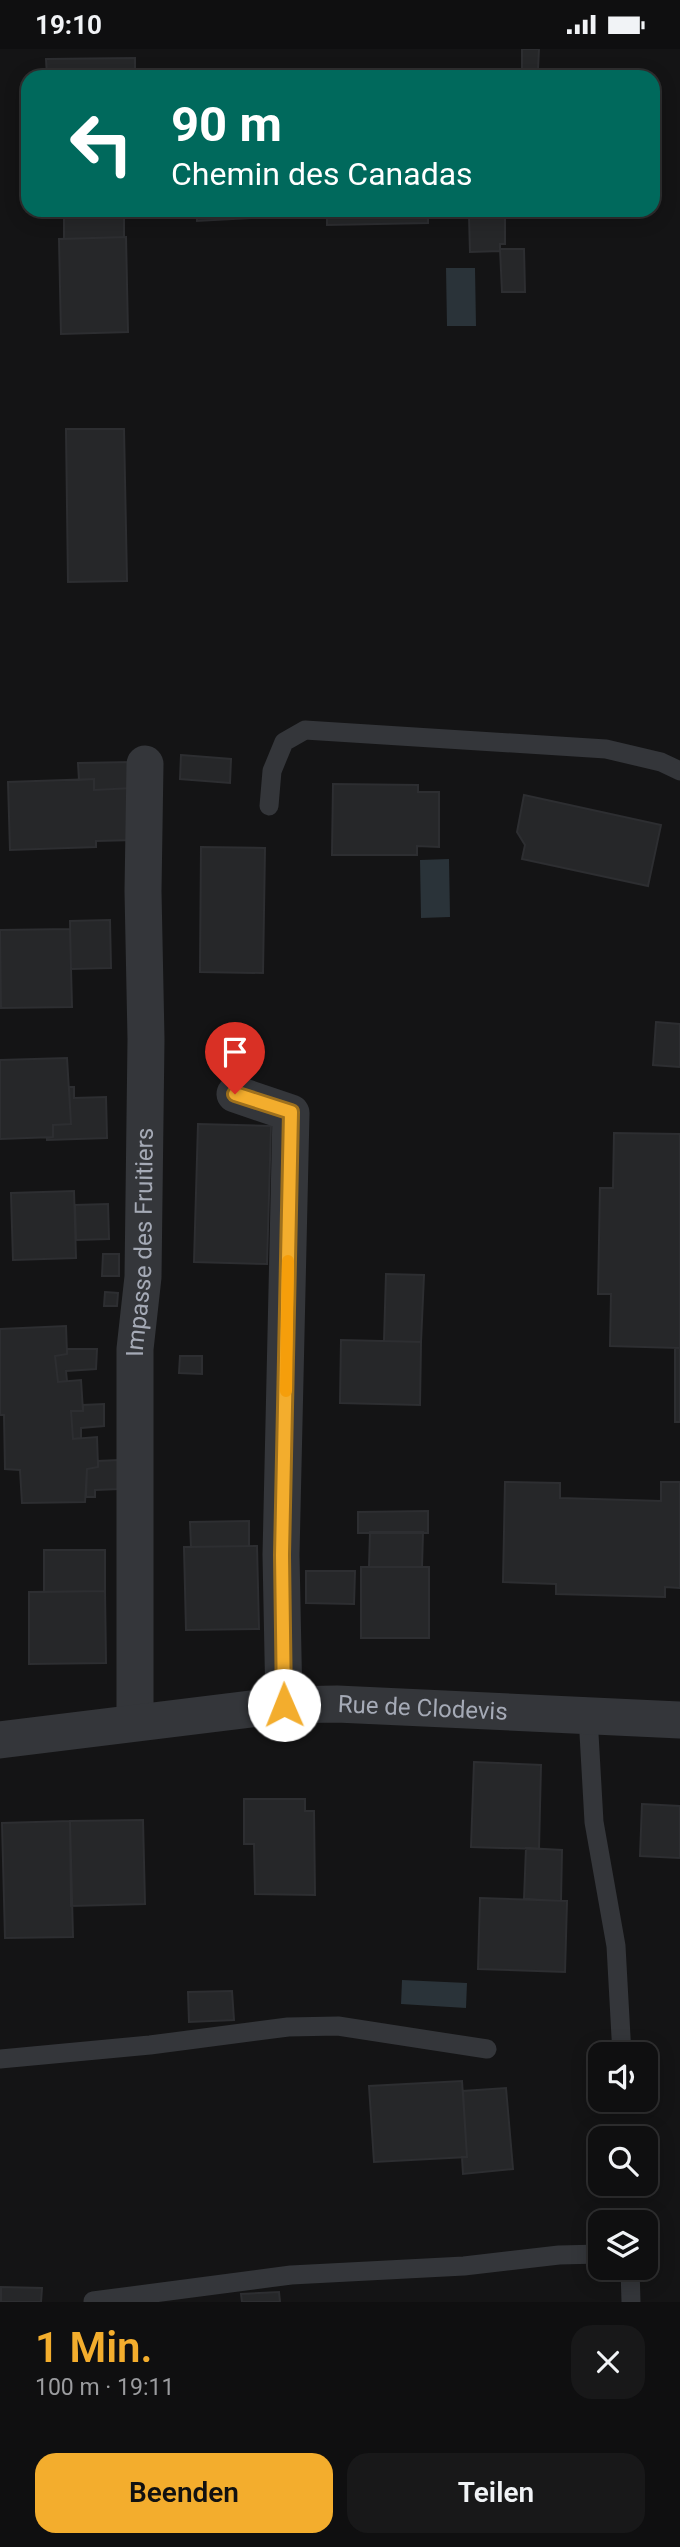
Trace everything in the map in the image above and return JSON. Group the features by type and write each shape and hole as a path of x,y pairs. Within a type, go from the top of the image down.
{"street":[{"name":"Impasse des Fruitiers","path":"135,1722 135,1349 143,1277 145,764"},
{"path":"235,1094 291,1112 282,1541 284,1705"},
{"name":"Rue de Clodevis","path":"0,1740 284,1705 337,1704 680,1720"}],"lane":[{"path":"268,806 272,771 284,742 304,730 606,750 662,762 680,771"},
{"path":"588,1716 594,1822 616,1946 621,2042"},
{"path":"0,2059 338,2025 487,2049"},
{"path":"93,2301 291,2275 464,2266 588,2254"},
{"path":"630,2280 631,2302"}],"shaded area":[{"path":"446,268 475,268 476,326 447,326"},
{"path":"449,859 450,917 421,918 420,860"},
{"path":"402,1980 467,1983 466,2008 401,2004"}],"building":[{"path":"522,49 539,49 538,69 522,69"},
{"path":"135,58 135,70 47,70 46,59"},
{"path":"64,217 124,217 124,237 64,239"},
{"path":"197,217 271,217 197,221"},
{"path":"327,217 428,217 428,223 327,225"},
{"path":"469,217 505,217 505,244 500,244 500,251 470,252"},
{"path":"126,237 128,332 61,334 59,239"},
{"path":"500,249 524,249 525,292 502,292"},
{"path":"66,429 124,429 127,581 68,582"},
{"path":"181,755 231,759 230,783 180,779"},
{"path":"132,762 133,788 94,790 94,779 79,780 78,763"},
{"path":"94,779 94,790 133,788 134,840 96,841 96,847 10,850 8,782"},
{"path":"333,784 418,785 418,792 439,792 439,847 417,846 417,855 332,855"},
{"path":"524,795 661,825 648,886 522,859 525,845 517,832"},
{"path":"201,847 265,848 263,973 200,972"},
{"path":"110,920 111,968 71,969 70,921"},
{"path":"70,929 72,1007 1,1008 0,930"},
{"path":"656,1022 680,1024 680,1067 653,1065"},
{"path":"67,1058 71,1124 53,1125 53,1137 0,1139 0,1060"},
{"path":"69,1087 74,1087 74,1098 106,1097 107,1138 47,1140 53,1137 53,1125 71,1124"},
{"path":"198,1124 271,1126 267,1264 194,1262"},
{"path":"614,1133 680,1134 680,1348 610,1346 611,1294 598,1294 600,1188 613,1188"},
{"path":"74,1191 76,1258 13,1260 11,1193"},
{"path":"108,1204 109,1239 76,1240 75,1205"},
{"path":"103,1254 119,1254 119,1276 102,1276"},
{"path":"386,1274 424,1275 421,1342 384,1341"},
{"path":"105,1292 118,1293 117,1306 104,1306"},
{"path":"66,1326 67,1354 55,1356 58,1382 81,1380 83,1411 71,1411 73,1439 97,1437 98,1467 87,1469 85,1502 22,1503 20,1470 5,1469 4,1415 0,1415 0,1329"},
{"path":"341,1340 421,1342 420,1405 340,1403"},
{"path":"675,1348 680,1348 680,1422 675,1422"},
{"path":"67,1349 97,1349 96,1369 66,1371 67,1381 58,1382 55,1356 67,1354"},
{"path":"180,1356 202,1356 202,1374 179,1373"},
{"path":"104,1404 104,1426 81,1428 81,1438 73,1439 71,1411 83,1411 83,1405"},
{"path":"119,1460 119,1489 95,1490 95,1497 86,1497 87,1469 98,1467 98,1461"},
{"path":"505,1482 560,1483 560,1498 661,1501 661,1482 680,1482 680,1588 665,1587 665,1597 556,1594 556,1584 503,1582"},
{"path":"428,1511 428,1533 358,1533 358,1512"},
{"path":"249,1521 249,1546 191,1547 190,1522"},
{"path":"370,1532 423,1532 422,1567 369,1567"},
{"path":"257,1546 259,1629 186,1630 184,1547"},
{"path":"44,1550 105,1550 105,1591 44,1592"},
{"path":"361,1567 429,1567 429,1638 361,1638"},
{"path":"306,1571 355,1571 354,1604 306,1603"},
{"path":"105,1591 106,1663 29,1664 29,1592"},
{"path":"474,1762 541,1765 539,1849 471,1847"},
{"path":"244,1799 305,1799 305,1811 314,1811 315,1895 255,1894 254,1844 244,1844"},
{"path":"642,1804 680,1806 680,1858 640,1856"},
{"path":"143,1820 145,1904 71,1906 70,1821"},
{"path":"70,1821 73,1937 5,1938 2,1823"},
{"path":"526,1848 562,1850 561,1901 524,1899"},
{"path":"480,1898 567,1901 565,1972 478,1969"},
{"path":"232,1991 234,2020 189,2022 188,1992"},
{"path":"462,2081 467,2157 374,2162 369,2086"},
{"path":"506,2088 513,2169 463,2174 462,2157 467,2157 463,2091"},
{"path":"1,2287 42,2288 41,2302 1,2302"},
{"path":"279,2292 280,2302 242,2302 241,2294"}],"slow traffic":[{"path":"286,1391 288,1261"}],"route":[{"path":"235,1094 291,1112 282,1555 284,1705"}]}
